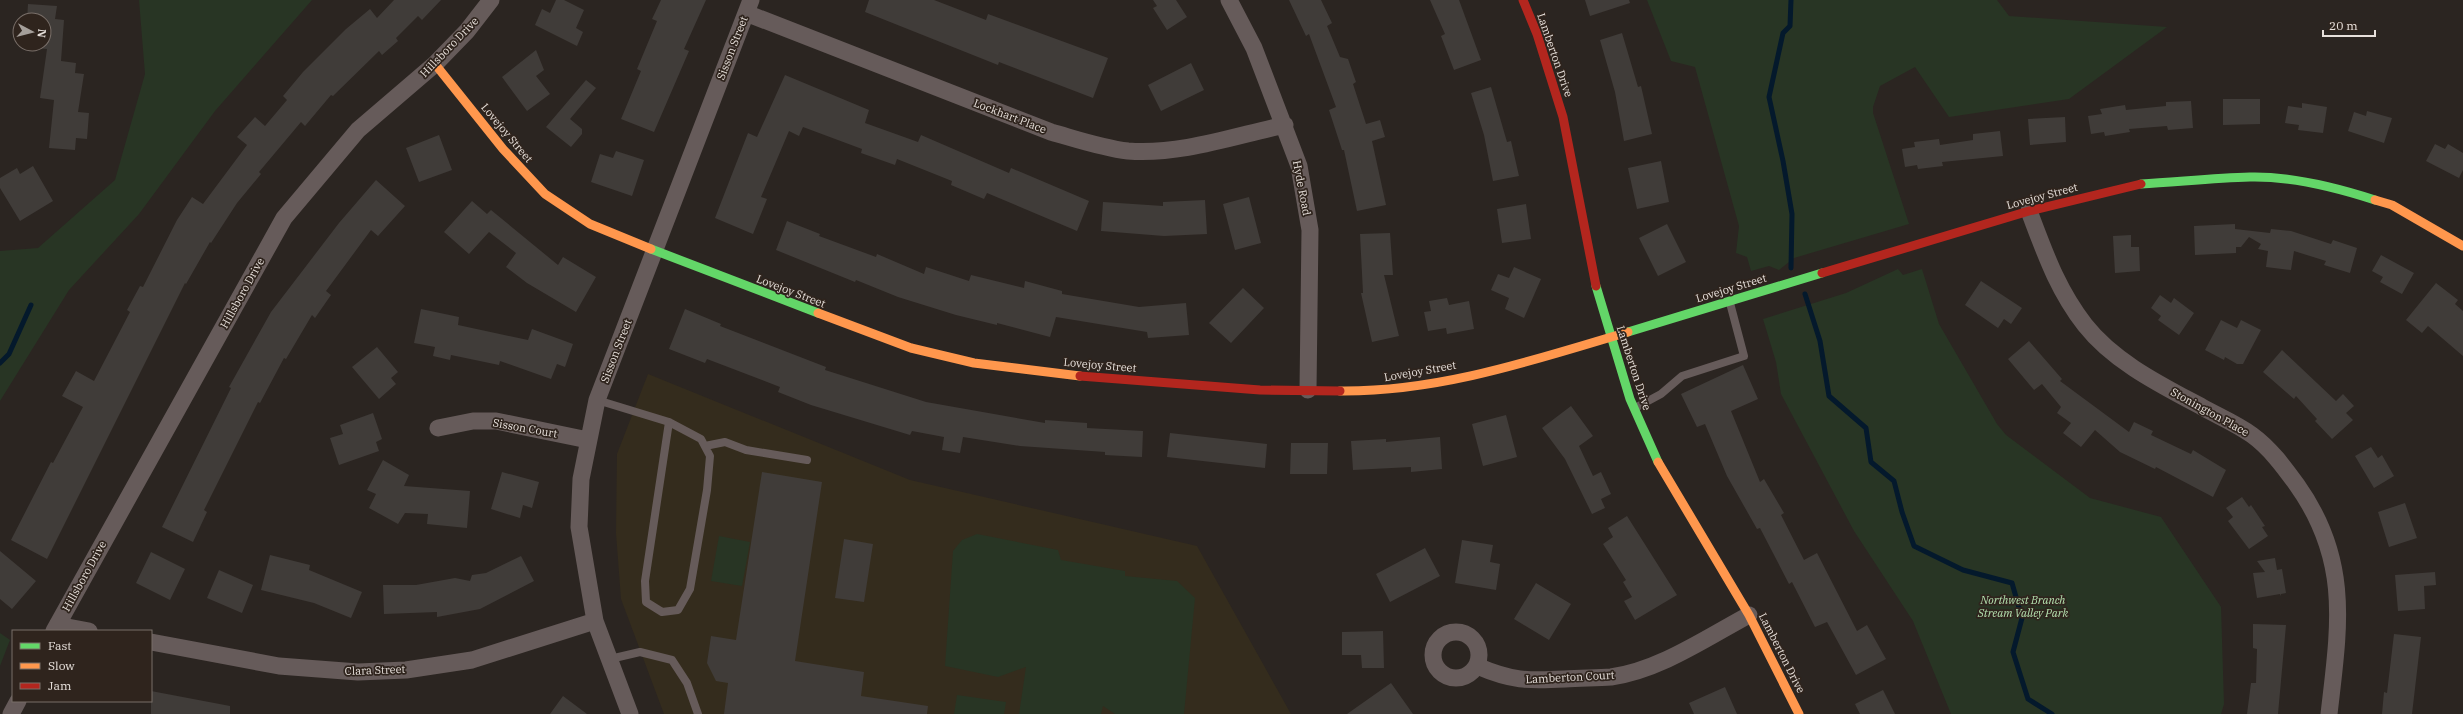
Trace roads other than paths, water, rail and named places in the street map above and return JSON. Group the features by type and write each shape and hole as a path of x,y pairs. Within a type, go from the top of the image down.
{"street":[{"name":"Hillsboro Drive","path":"55,628 284,218 358,130 435,64 467,31 491,0"},
{"name":"Hyde Road","path":"1229,0 1254,48 1285,125 1299,166 1310,230 1308,390"},
{"name":"Lamberton Drive","path":"1523,0 1538,34 1563,117 1595,283 1634,409 1651,450 1748,615 1799,714"},
{"name":"Lockhart Place","path":"749,6 1051,132 1097,145 1129,151 1177,150 1285,125"},
{"name":"Sisson Street","path":"630,714 596,622 579,527 580,479 597,400 653,251 749,6"},
{"name":"Lovejoy Street","path":"435,64 503,149 545,194 590,224 653,251 865,333 911,348 974,363 1086,377 1260,390 1373,391 1422,385 1520,364 2029,211 2138,184 2251,177 2298,181 2345,190 2392,205 2463,246"},
{"name":"Stonington Place","path":"2029,211 2053,274 2086,326 2130,368 2252,435 2281,463 2312,507 2331,549 2339,599 2338,630 2329,714"},
{"name":"Sisson Court","path":"438,428 473,421 496,421 588,440"},
{"name":"Lamberton Court","path":"1476,666 1503,677 1531,681 1611,677 1644,668 1678,654 1748,615"},
{"name":"Clara Street","path":"152,642 279,666 358,672 406,670 472,660 596,622"},
{"path":"55,628 78,630"},
{"path":"11,714 17,702"}],"lane":[{"path":"1634,409 1662,394 1682,376 1744,356 1730,301"},
{"path":"597,400 668,422 701,439 710,456 707,490 690,589 678,610 662,612 646,602 645,581 668,422"},
{"path":"705,446 725,442 746,450 807,460"},
{"path":"610,660 640,652 672,660 687,683 698,714"}],"waterway":[{"path":"1791,0 1790,26 1783,33 1769,97 1783,161 1792,214 1791,268"},
{"path":"1805,294 1820,341 1829,396 1866,428 1871,462 1894,481 1902,512 1914,546 1963,570 2012,583 2022,618 2013,652 2028,699 2052,714"},
{"path":"0,363 9,354 31,305"}],"park label":[{"name":"Northwest Branch Stream Valley Park","path":"2023,606"}]}
